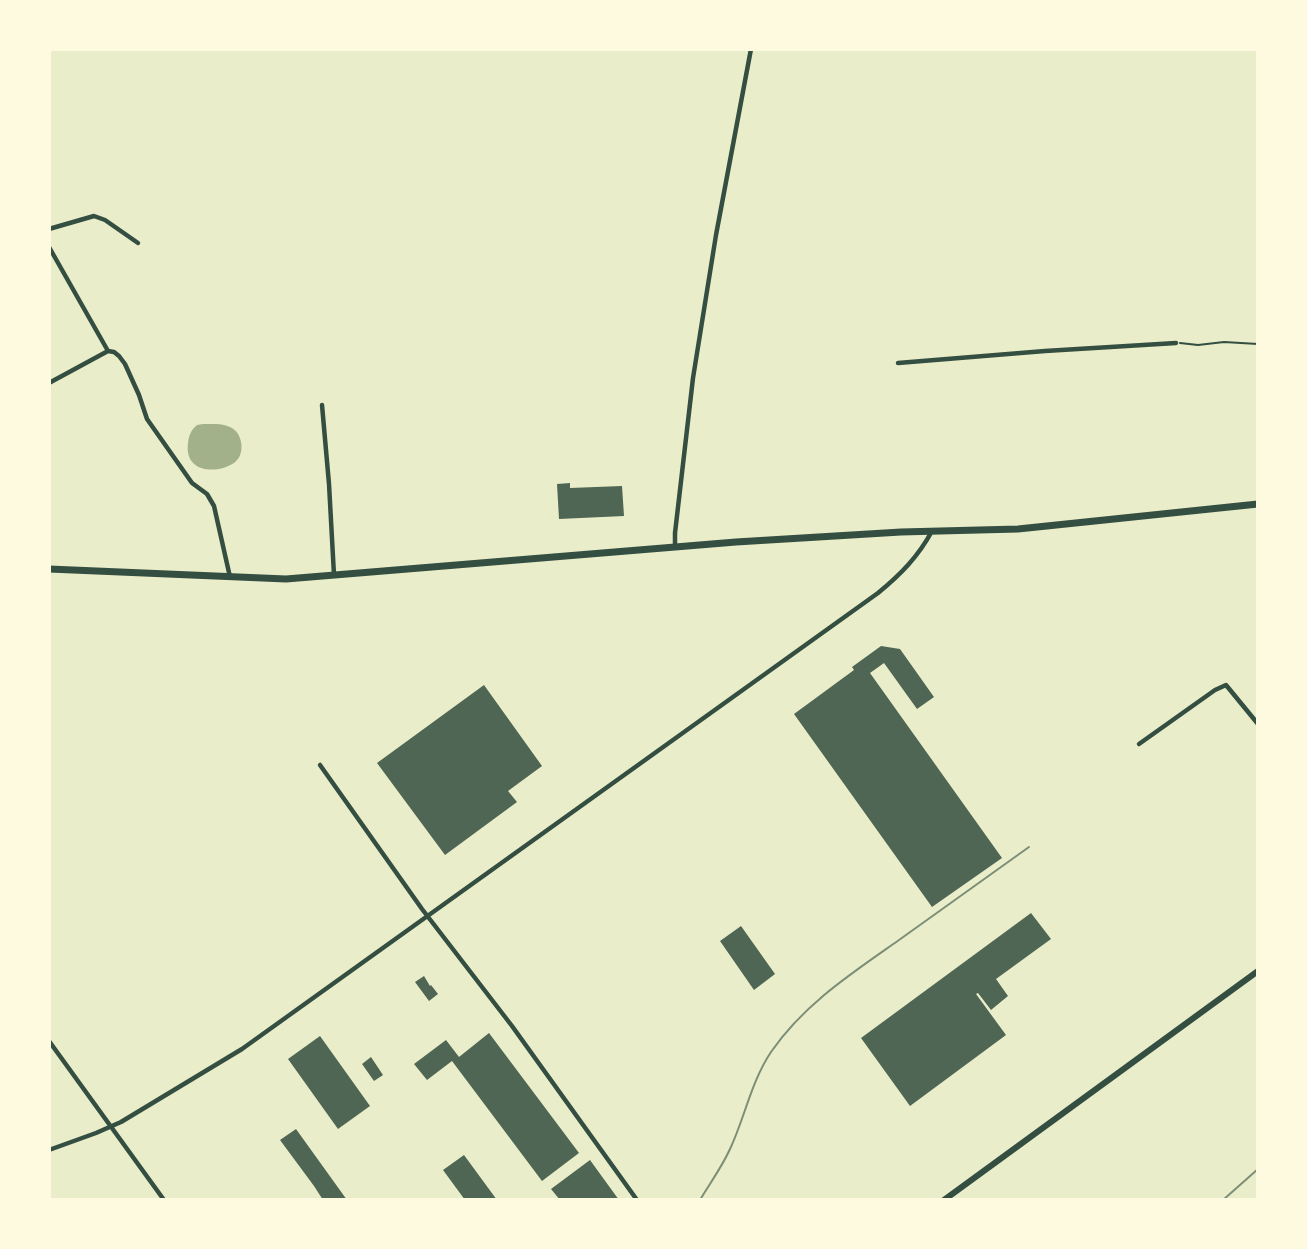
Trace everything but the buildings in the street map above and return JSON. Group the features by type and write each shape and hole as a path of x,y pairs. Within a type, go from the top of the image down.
{"main road":[{"path":"49,569 286,579 901,531 1018,529 1258,504"},
{"path":"944,1200 1258,971"}],"street":[{"path":"675,547 693,378 716,235 751,49"},
{"path":"49,229 94,216 105,220 138,243"},
{"path":"49,247 108,351"},
{"path":"898,363 1176,343"},
{"path":"49,383 108,351 119,356 139,395 147,419 192,483 211,499 230,578"},
{"path":"322,405 334,576"},
{"path":"49,1150 110,1126 244,1047 877,593 905,570 932,531"},
{"path":"1139,744 1226,685 1258,724"},
{"path":"320,765 637,1200"},
{"path":"49,1041 164,1200"}],"path":[{"path":"1176,343 1258,344"}],"shaded area":[{"path":"197,425 227,426 238,434 241,449 234,463 210,470 191,460 188,453 190,435"}],"railway":[{"path":"700,1200 730,1149 764,1063 798,1019 847,977 1029,847"},
{"path":"1223,1200 1258,1169"}]}
